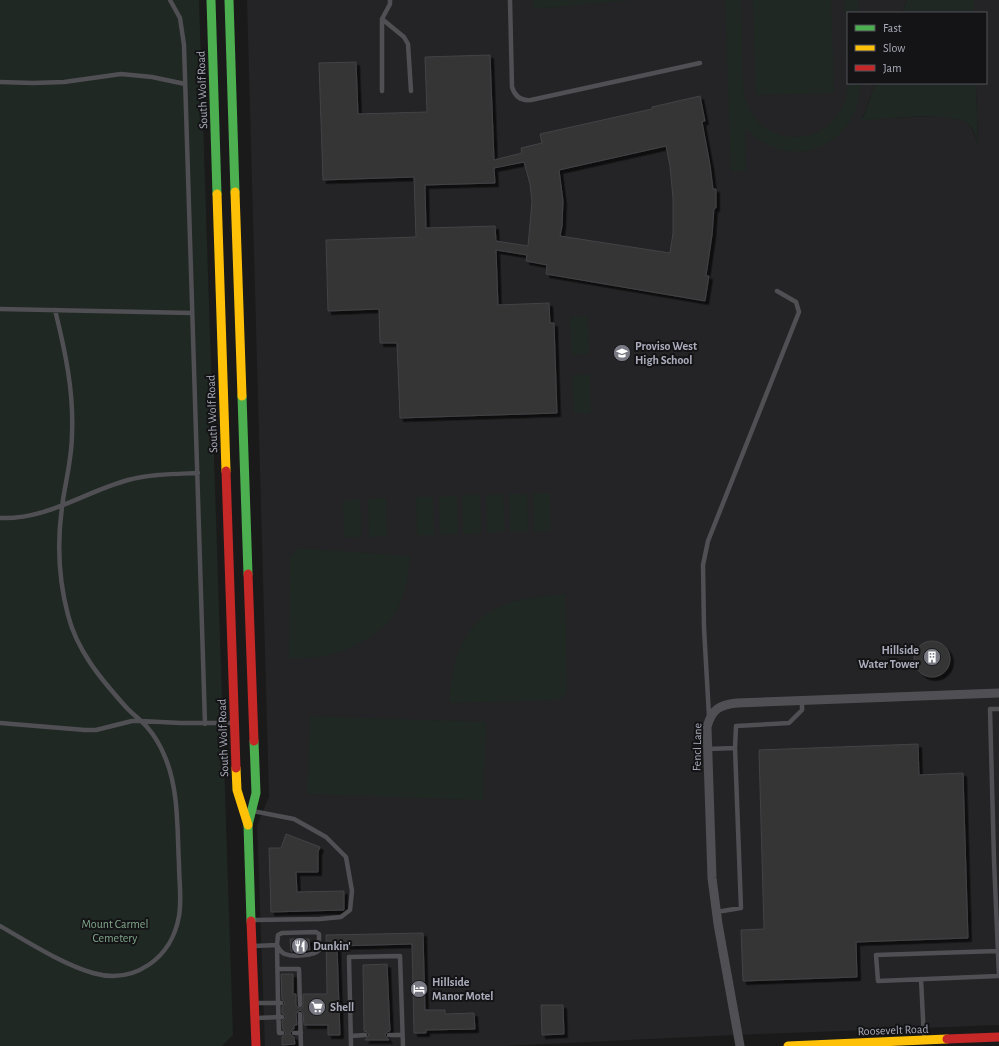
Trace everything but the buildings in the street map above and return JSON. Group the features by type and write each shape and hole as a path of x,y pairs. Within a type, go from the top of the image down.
{"main road":[{"name":"South Wolf Road","path":"210,0 237,790 248,825 256,1046"},
{"name":"South Wolf Road","path":"230,0 256,793 248,825"},
{"name":"Roosevelt Road","path":"788,1046 902,1044 924,1040 999,1037"}],"street":[{"name":"Fencl Lane","path":"740,1046 716,912 712,878 707,727 709,718 713,712 719,707 728,704 999,692"}],"lane":[{"path":"170,0 177,11 182,25 184,44 206,724"},
{"path":"382,92 382,19 390,4 390,0"},
{"path":"510,0 512,87 514,92 521,99 531,100 700,63"},
{"path":"382,19 404,36 408,44 411,91"},
{"path":"0,82 33,84 64,82 121,74 152,77 185,84"},
{"path":"709,718 704,628 703,565 708,542 799,312 796,302 777,291"},
{"path":"0,309 192,313"},
{"path":"0,926 82,970 103,976 121,976 131,974 150,964 164,951 174,935 179,916 180,888 176,812 172,777 166,758 149,728 126,706 92,666 74,636 68,615 61,577 60,536 62,507 72,446 72,419 66,360 55,310"},
{"path":"0,518 18,518 62,507 127,481 153,476 198,473"},
{"path":"716,912 741,908 735,748 736,726 789,723 802,710 802,700"},
{"path":"997,951 876,955 878,981 999,976 990,709 999,709"},
{"path":"0,723 96,730 132,721 206,724 235,723"},
{"path":"708,749 735,748"},
{"path":"252,810 294,819 326,837 346,857 352,891 350,910 340,917 320,919 252,920"},
{"path":"277,945 281,952 287,955 312,955 319,950 320,938 319,934 316,932 282,933 277,936 277,945 278,970 280,1003 279,1034 282,1034"},
{"path":"252,946 277,945"},
{"path":"351,1046 349,957 400,956 403,1046"},
{"path":"278,970 298,969 300,1003 293,1002"},
{"path":"920,979 924,1040"},
{"path":"293,984 299,984"},
{"path":"254,1003 280,1003"},
{"path":"294,1017 300,1016 301,1046"},
{"path":"255,1018 280,1017"},
{"path":"294,1033 301,1033"},
{"path":"351,1036 365,1035"},
{"path":"389,1035 402,1035"}],"shaded area":[{"name":"Proviso West High School","path":"247,0 907,0 902,12 847,12 847,84 876,84 862,119 938,116 954,117 968,123 978,143 976,84 987,84 987,12 974,12 974,0 999,0 999,1025 733,1035 505,1046 265,1046 257,825 269,797"}],"green space":[{"name":"Mount Carmel Cemetery","path":"0,0 199,0 233,1035 222,1046 0,1046"},
{"path":"533,0 635,0 533,9"},
{"path":"725,0 741,0 743,87 748,106 757,121 771,131 786,136 802,137 818,132 832,122 843,106 847,95 848,84 861,84 857,105 848,124 835,138 819,147 801,151 782,150 763,142 745,128 746,171 731,171"},
{"path":"753,0 831,0 834,93 756,95"},
{"path":"844,0 858,0 859,12 847,12 847,70"},
{"path":"907,0 974,0 974,12 902,12"},
{"path":"876,84 976,84 978,145 971,128 967,123 959,119 947,117 901,117 862,120"},
{"path":"588,316 589,354 572,355 570,317"},
{"path":"572,375 590,375 591,413 574,413"},
{"path":"533,493 550,493 551,531 534,532"},
{"path":"503,494 505,532 487,533 486,495"},
{"path":"509,494 527,494 528,532 510,532"},
{"path":"462,495 480,495 481,533 463,534"},
{"path":"457,496 458,534 440,535 439,497"},
{"path":"416,497 433,497 434,535 417,535"},
{"path":"386,498 387,536 369,537 368,499"},
{"path":"360,499 362,537 344,538 343,500"},
{"path":"298,548 410,556 407,581 403,597 396,612 383,627 366,639 345,650 312,658 289,658 290,557"},
{"path":"565,594 567,693 559,700 450,703 452,674 461,647 467,635 486,614 515,601"},
{"path":"310,716 486,722 483,800 307,794"}],"traffic: fast":[{"path":"211,0 217,194"},
{"path":"229,0 235,192"},
{"path":"242,396 248,574"},
{"path":"251,921 248,825 256,793 254,741"}],"traffic: slow":[{"path":"235,192 242,396"},
{"path":"217,194 226,471"},
{"path":"236,768 237,790 248,825"},
{"path":"788,1046 947,1039"}],"traffic: jam":[{"path":"226,471 236,768"},
{"path":"248,574 254,741"},
{"path":"251,921 256,1046"},
{"path":"947,1039 999,1037"}],"place":[{"name":"Proviso West High School","path":"622,353"},
{"name":"Hillside Water Tower","path":"932,657"},
{"name":"Dunkin'","path":"300,946"},
{"name":"Hillside Manor Motel","path":"419,989"},
{"name":"Shell","path":"317,1007"}]}
